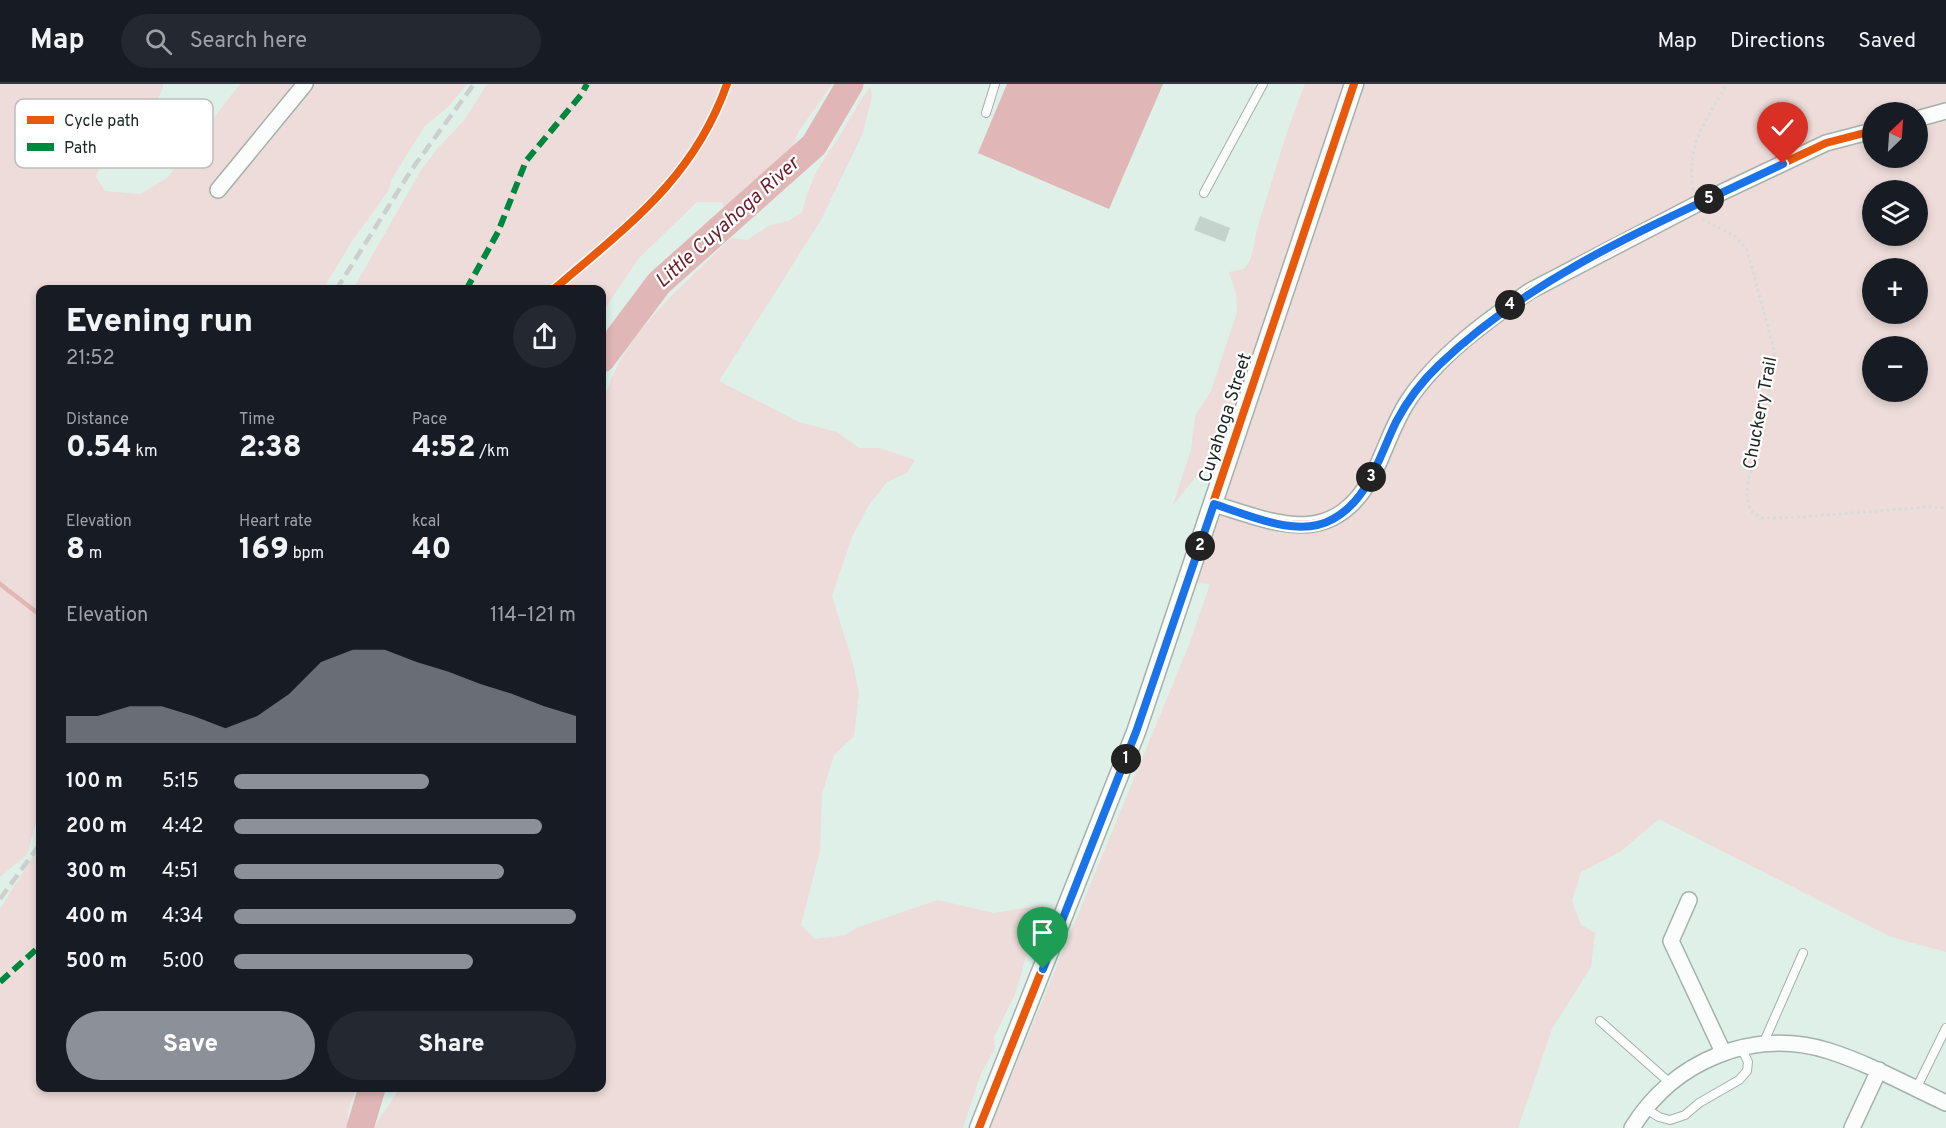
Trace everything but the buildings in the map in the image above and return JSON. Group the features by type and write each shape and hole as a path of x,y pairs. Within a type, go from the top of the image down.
{"street":[{"path":"218,190 305,84"},
{"name":"Cuyahoga Street","path":"979,1128 1136,732 1354,84"},
{"path":"1928,116 1946,111"},
{"path":"1214,504 1292,526 1319,525 1332,520 1360,495 1373,475 1396,422 1422,382 1467,339 1530,291 1695,205 1826,143 1862,134"},
{"path":"1689,900 1671,941 1723,1052"},
{"path":"1632,1128 1670,1083 1695,1065 1723,1052 1763,1044 1782,1043 1819,1048 1879,1070 1946,1103"},
{"path":"1852,1128 1879,1070"}],"lane":[{"path":"986,113 995,84"},
{"path":"1204,193 1263,84"},
{"path":"1763,1044 1803,953"},
{"path":"1600,1021 1670,1083"},
{"path":"1916,1089 1946,1028"},
{"path":"1646,1109 1659,1117 1670,1120 1685,1115 1699,1103 1739,1080 1747,1071 1748,1062 1741,1047"}],"path":[{"path":"1695,205 1690,170 1693,148 1698,134 1727,84"}],"shaded area":[{"path":"0,84 163,84 158,99 15,99 15,168 99,168 96,177 105,191 141,194 167,178 175,168 213,168 213,119 240,84 467,84 449,106 425,126 391,180 389,190 352,241 325,285 36,285 36,824 27,855 0,877"},
{"path":"487,84 832,84 799,131 786,162 757,190 724,215 722,202 697,202 639,258 606,307 606,285 355,285 421,170 465,119"},
{"path":"1007,84 1163,84 1109,209 978,153"},
{"path":"1305,84 1946,84 1946,952 1891,937 1659,819 1620,852 1581,872 1572,901 1581,925 1595,933 1591,967 1552,1029 1518,1128 990,1128 1189,645 1210,584 1187,582 1231,447 1194,479 1173,505 1191,450 1195,416 1211,391 1237,312 1236,293 1229,272 1244,269 1248,264 1280,154"},
{"path":"870,87 872,96 863,133 821,220 719,381 799,422 837,432 859,448 880,448 915,460 907,473 887,482 869,505 852,537 832,596 853,664 859,693 854,736 834,755 822,794 820,851 801,925 815,939 845,935 856,928 938,900 994,913 1043,905 1048,918 1040,938 1026,957 1016,992 994,1037 995,1048 980,1076 963,1128 374,1128 397,1092 606,1092 606,394 617,366 644,327 671,296 731,238 747,240 768,226 788,221 802,212 812,181"},
{"path":"36,851 36,1092 355,1092 348,1111 348,1128 0,1128 0,909"}],"waterway":[{"name":"Little Cuyahoga River","path":"606,354 659,283 814,145 850,84"},
{"path":"0,584 36,612"},
{"name":"Little Cuyahoga River","path":"360,1128 371,1092"}],"railway":[{"path":"339,285 412,169 474,84"},
{"path":"0,899 36,850"}],"marked path":[{"path":"469,285 498,232 526,161 581,95 587,84"},
{"path":"0,982 36,950"}],"cycle path":[{"path":"559,285 632,222 677,174 696,148 713,118 727,84"},
{"path":"979,1128 1136,732 1354,84"},
{"path":"1214,504 1260,518 1302,525 1322,522 1340,514 1357,498 1373,475 1398,419 1420,385 1433,369 1463,341 1496,315 1530,291 1695,205 1826,143 1862,134"}],"route":[{"path":"1043,969 1136,732 1214,504 1292,526 1319,525 1332,520 1360,495 1373,475 1396,422 1422,382 1467,339 1508,306 1530,291 1593,257 1695,205 1783,164"}]}
